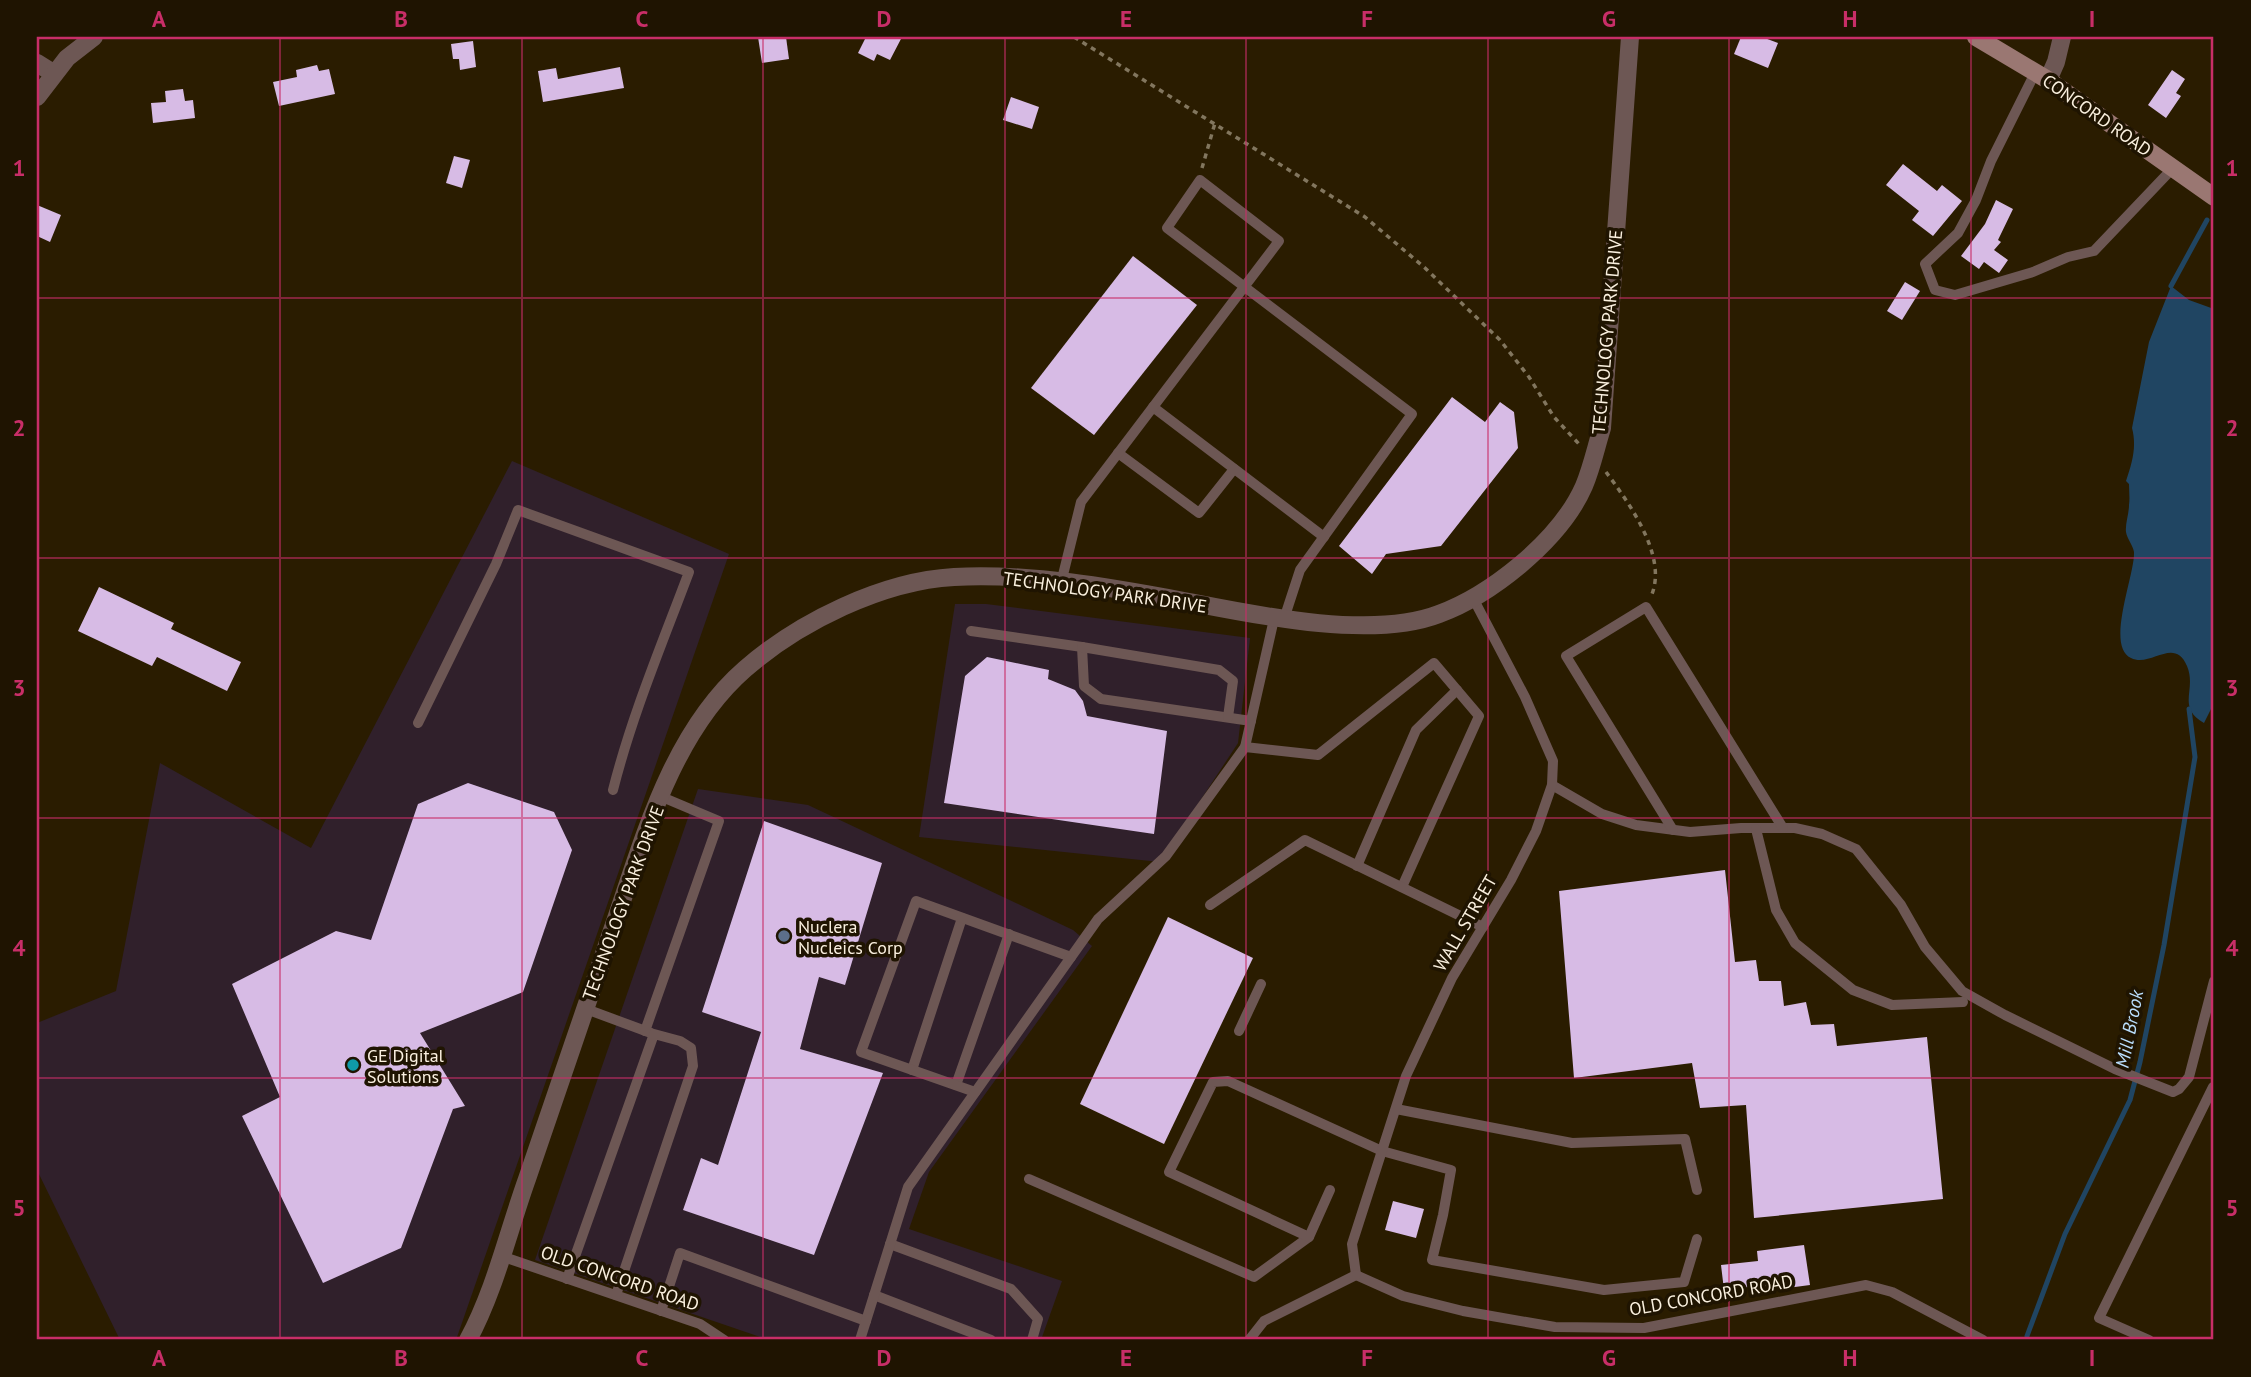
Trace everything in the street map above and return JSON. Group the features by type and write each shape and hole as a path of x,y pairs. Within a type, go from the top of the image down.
{"main road":[{"name":"CONCORD ROAD","path":"1976,37 2042,76 2214,197"}],"street":[{"path":"37,97 67,58 94,37"},
{"name":"TECHNOLOGY PARK DRIVE","path":"468,1340 501,1256 643,839 678,760 694,731 722,692 744,670 788,636 845,606 900,586 949,577 992,576 1179,600 1279,619 1349,624 1401,623 1437,615 1474,597 1502,580 1544,545 1567,516 1583,488 1602,428 1630,37"},
{"path":"2042,76 2056,62 2062,37"},
{"path":"37,64 53,73"}],"lane":[{"path":"2042,76 1991,161 1976,200 1958,233 1925,264 1935,290 1955,295 2033,272 2068,257 2094,251 2173,168"},
{"path":"860,1340 908,1187 1098,919 1166,856 1245,747 1279,619 1300,570 1412,414 1244,286 1167,228 1200,180 1279,241 1244,286 1081,502 1062,583"},
{"path":"1153,407 1324,537"},
{"path":"1118,453 1199,513 1234,469"},
{"path":"418,723 496,564 518,510 689,572 644,684 613,790"},
{"name":"WALL STREET","path":"1356,1275 1352,1244 1406,1076 1452,978 1511,880 1536,831 1552,785 1553,761 1525,697 1474,597"},
{"path":"1673,830 1566,656 1646,607 1783,828"},
{"path":"971,631 1219,670 1233,681 1228,717"},
{"path":"1082,647 1084,686 1101,699 1251,721"},
{"path":"1245,747 1318,755 1434,663 1479,716 1402,887"},
{"path":"1357,866 1416,730 1457,690"},
{"path":"1552,785 1602,814 1636,825 1690,832 1796,828 1822,834 1856,849 1901,905 1925,947 1962,990 2005,1015 2115,1069 2172,1092 2179,1089 2189,1077 2214,981"},
{"path":"567,1279 719,821 662,797"},
{"path":"1755,829 1776,909 1795,943 1853,990 1892,1005 1963,1002"},
{"path":"1210,905 1305,840 1483,927"},
{"path":"975,1091 861,1052 916,901 1071,957"},
{"path":"912,1070 962,918"},
{"path":"956,1085 1009,934"},
{"path":"1239,1031 1262,984"},
{"path":"586,1009 680,1041 691,1048 692,1066 616,1295"},
{"path":"1309,1237 1169,1172 1213,1082 1228,1081 1382,1152 1451,1170 1432,1260 1604,1290 1684,1283 1697,1239"},
{"path":"2149,1340 2099,1318 2213,1087"},
{"path":"1396,1109 1572,1143 1685,1139 1698,1190"},
{"path":"1029,1179 1254,1277 1309,1237 1330,1191"},
{"path":"890,1244 1011,1289 1038,1319 1032,1340"},
{"path":"661,1311 680,1253 866,1321"},
{"name":"OLD CONCORD ROAD","path":"501,1256 701,1324 724,1340"},
{"path":"1249,1340 1264,1321 1356,1275"},
{"name":"OLD CONCORD ROAD","path":"1356,1275 1402,1296 1463,1311 1555,1327 1609,1329 1644,1328 1866,1285 1892,1292 1983,1340"},
{"path":"874,1295 991,1340"}],"path":[{"path":"1074,37 1365,218 1425,268 1500,341 1529,377 1554,417 1608,475 1640,522 1656,569 1655,586 1646,607"},
{"path":"1200,180 1204,156 1215,123"}],"shaded area":[{"path":"512,461 729,554 456,1340 120,1340 37,1170 37,1023 116,991 160,763 311,848"},
{"path":"955,604 986,604 1250,638 1238,743 1160,862 919,837"},
{"path":"698,789 808,805 1073,930 1092,946 929,1172 909,1229 1062,1281 1041,1340 769,1340 535,1260"}],"water":[{"path":"2171,286 2189,300 2214,309 2214,703 2204,723 2191,711 2189,675 2182,657 2169,653 2139,660 2131,658 2124,651 2121,640 2123,609 2134,552 2126,529 2129,484 2126,481 2134,448 2132,428 2149,342"}],"building":[{"path":"758,37 786,37 789,59 762,63"},
{"path":"866,37 902,37 890,60 877,54 874,61 858,53"},
{"path":"1741,37 1762,37 1778,43 1768,68 1734,54"},
{"path":"473,41 476,67 460,70 459,59 453,59 451,44"},
{"path":"317,65 319,71 329,69 335,94 279,106 273,82 297,77 296,70"},
{"path":"620,67 624,88 543,102 538,71 556,68 558,79"},
{"path":"2172,70 2185,79 2176,93 2181,96 2166,118 2148,105"},
{"path":"183,89 185,101 193,100 195,118 153,123 151,103 166,102 165,91"},
{"path":"1011,97 1039,107 1032,129 1003,120"},
{"path":"454,156 470,160 462,188 446,183"},
{"path":"1903,164 1937,191 1942,185 1962,201 1933,236 1912,220 1919,211 1886,185"},
{"path":"1996,200 2013,209 1998,240 2001,242 1994,250 2008,260 1999,273 1984,262 1979,269 1961,256 1985,224"},
{"path":"37,205 61,215 50,242 37,236"},
{"path":"1133,256 1197,305 1094,435 1031,388"},
{"path":"1905,282 1920,291 1902,320 1887,311"},
{"path":"1452,397 1485,422 1500,402 1514,412 1518,448 1441,546 1386,554 1372,574 1339,546"},
{"path":"99,587 174,623 171,629 241,662 227,691 157,657 152,666 78,631"},
{"path":"987,657 1049,670 1048,679 1075,690 1083,701 1087,716 1167,731 1154,834 944,803 965,676"},
{"name":"GE Digital Solutions","path":"468,783 554,812 572,850 523,992 420,1033 465,1106 453,1109 401,1248 323,1283 242,1116 280,1097 232,984 336,931 371,940 418,804"},
{"path":"764,821 882,863 845,985 819,977 800,1049 883,1073 814,1255 683,1210 701,1158 718,1165 761,1032 702,1012"},
{"path":"1725,870 1735,962 1756,960 1759,981 1781,981 1784,1006 1806,1002 1811,1025 1834,1024 1837,1046 1927,1037 1943,1199 1754,1218 1746,1105 1700,1108 1692,1063 1574,1078 1559,891"},
{"path":"1168,917 1253,958 1164,1144 1080,1104"},
{"path":"1393,1201 1424,1209 1416,1238 1385,1230"},
{"path":"1804,1245 1810,1285 1766,1291 1765,1285 1724,1290 1721,1265 1758,1261 1757,1251"}],"waterway":[{"name":"Mill Brook","path":"2171,286 2207,220"},
{"name":"Mill Brook","path":"2027,1336 2065,1234 2130,1100 2140,1062 2164,945 2195,757 2189,709"}],"place":[{"name":"Nuclera Nucleics Corp","path":"784,936"},
{"name":"GE Digital Solutions","path":"353,1065"}]}
